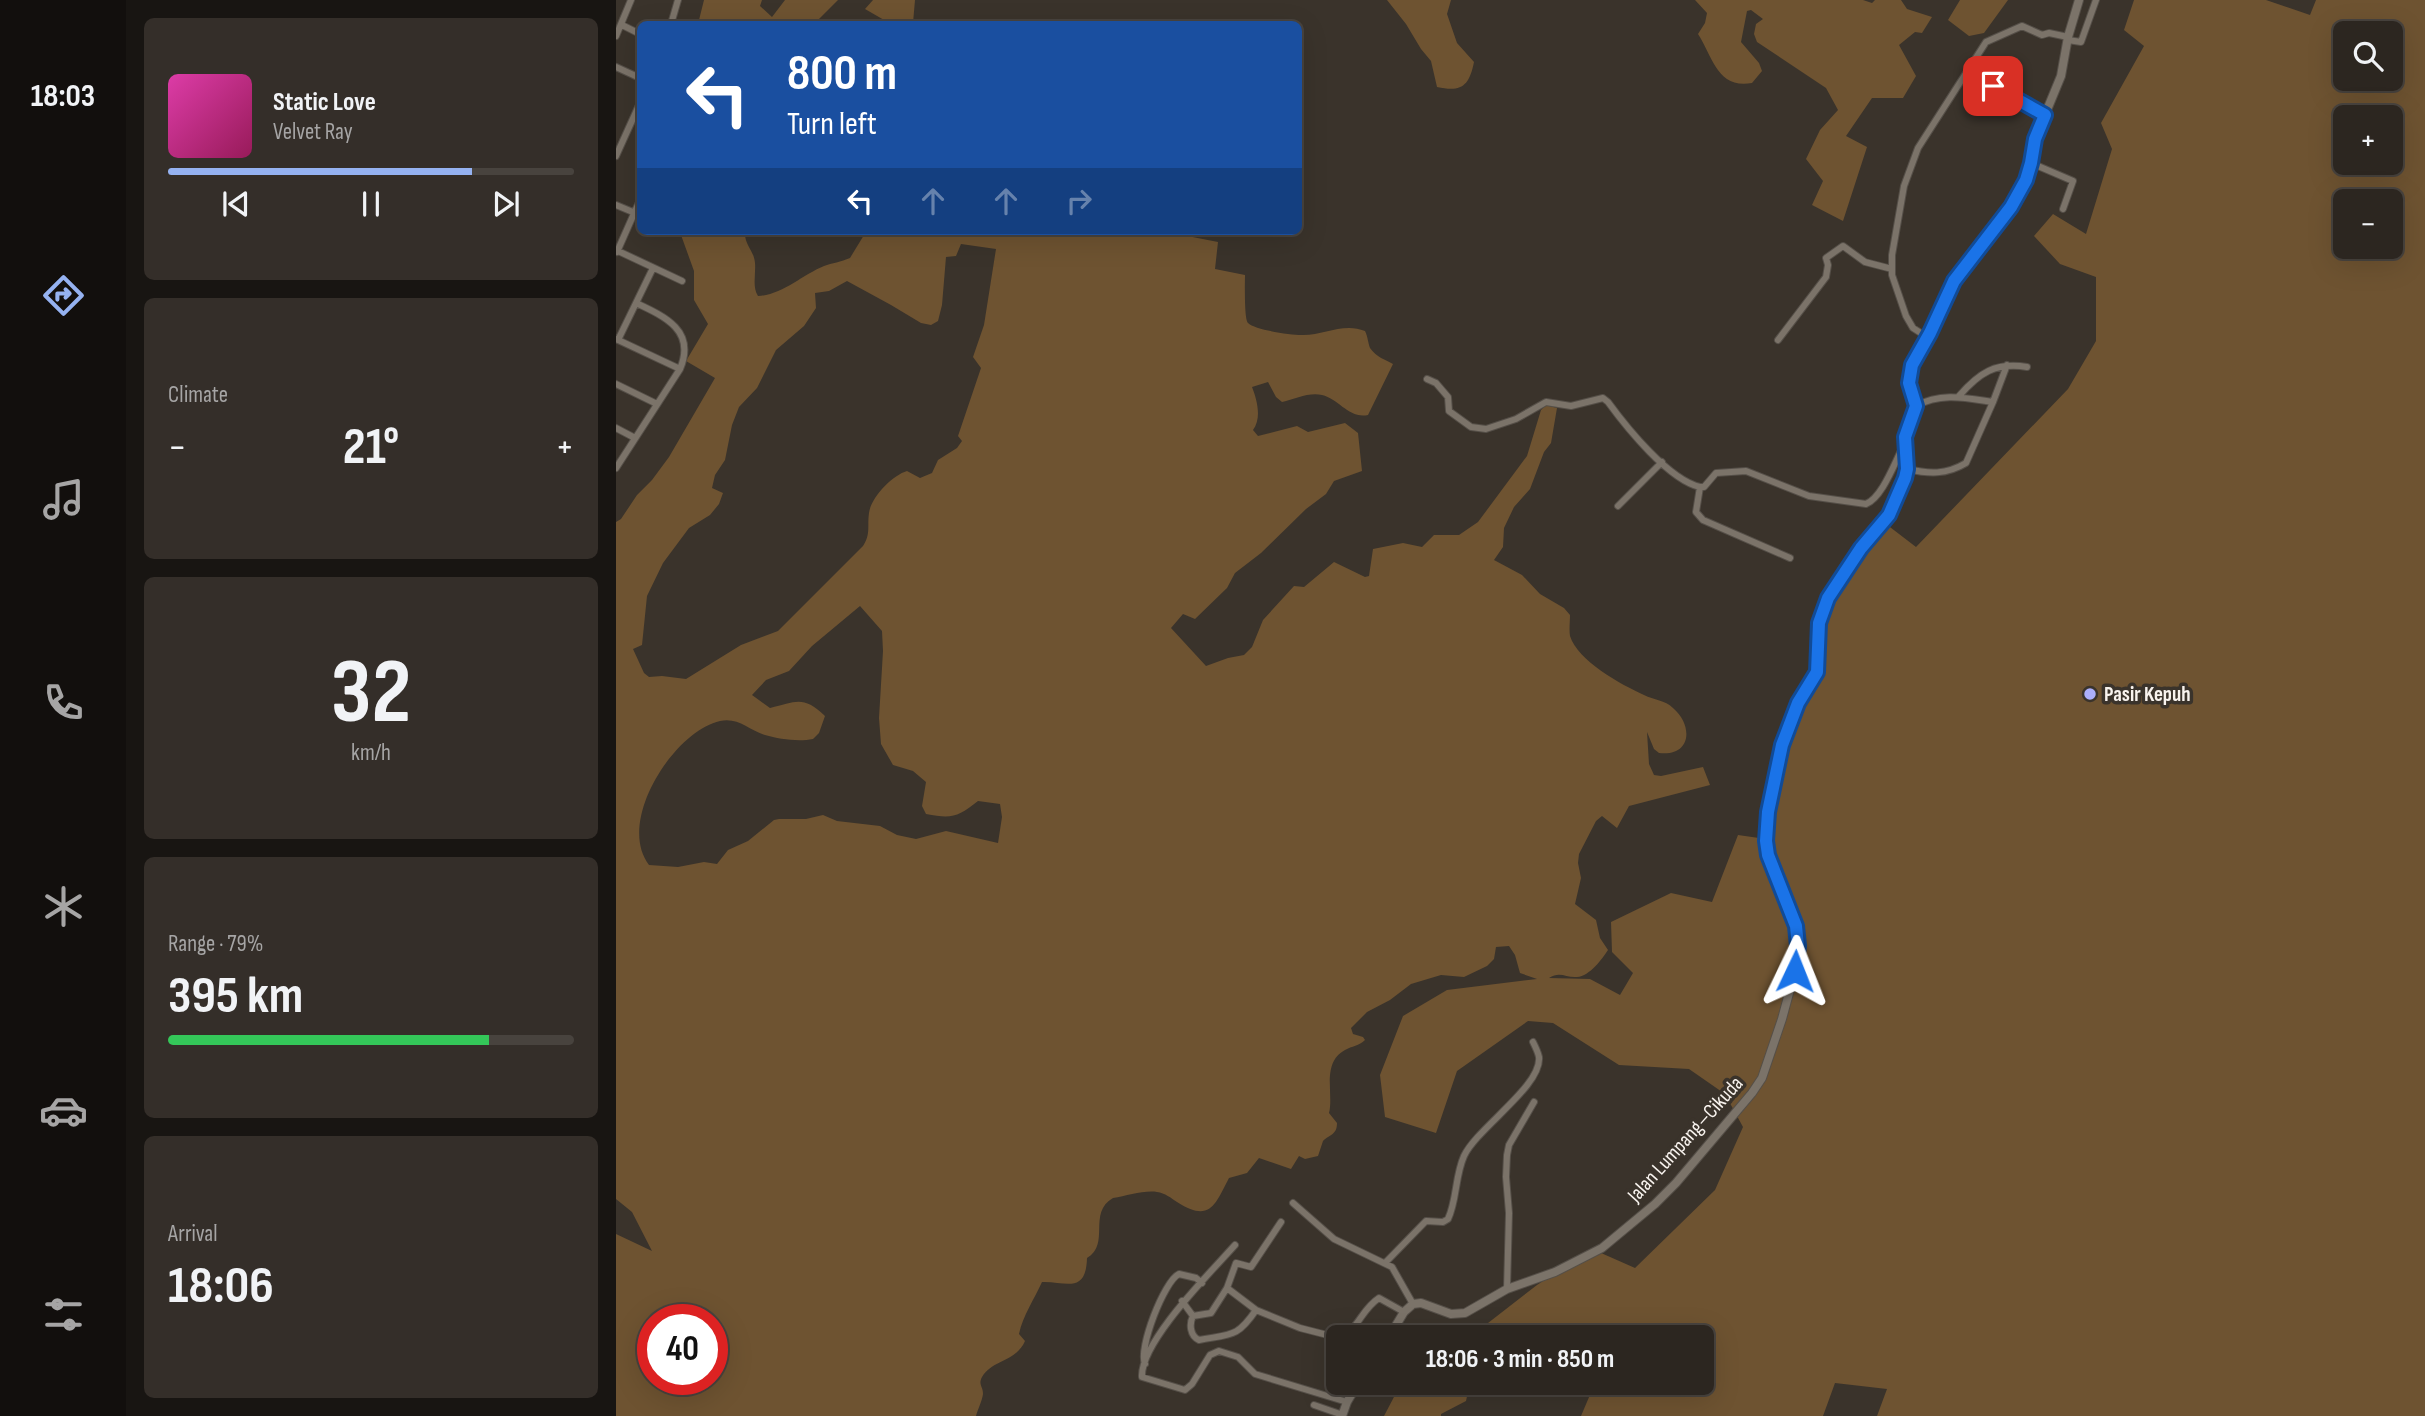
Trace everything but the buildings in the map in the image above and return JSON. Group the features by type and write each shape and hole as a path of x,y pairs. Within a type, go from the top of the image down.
{"street":[{"path":"616,36 631,0"},
{"path":"672,21 678,0"},
{"name":"Jalan Lumpang–Cikuda","path":"1413,1304 1451,1314 1465,1313 1507,1289 1555,1272 1602,1248 1676,1183 1762,1078 1782,1019 1795,971 1798,946 1791,910 1768,855 1766,841 1768,812 1782,745 1798,703 1817,672 1819,623 1828,598 1861,548 1889,515 1907,469 1905,437 1916,406 1910,376 1912,365 1954,281 2011,207 2026,180 2035,139 2062,76 2068,38 2079,0"},
{"path":"1927,337 1913,328 1906,316 1892,269 1904,186 1918,148 1986,42 2022,26 2042,35 2049,33 2081,42 2096,0"},
{"path":"622,25 637,32"},
{"path":"616,67 637,77"},
{"path":"1993,86 2045,115"},
{"path":"616,156 637,110"},
{"path":"2031,163 2073,181 2063,209"},
{"path":"616,205 637,214"},
{"path":"637,216 617,252 682,281"},
{"path":"1778,341 1826,277 1826,258 1839,247 1843,246 1865,262 1892,269"},
{"path":"653,268 617,339 680,369"},
{"path":"616,468 685,357 685,346 674,325 666,317 636,303"},
{"path":"1959,396 1974,378 1985,371 2007,365 2027,367"},
{"path":"1907,469 1934,474 1948,472 1966,463 2007,365"},
{"path":"1427,379 1436,383 1448,397 1449,411 1464,423 1478,429 1502,425 1546,402 1570,406 1603,398 1640,441 1679,478 1700,487 1707,484 1716,473 1746,471 1809,496 1866,504 1874,501 1880,492 1904,445"},
{"path":"616,384 657,404"},
{"path":"1916,406 1924,401 1959,396 1993,402"},
{"path":"616,428 635,438"},
{"path":"1618,506 1662,462"},
{"path":"1700,487 1696,512 1703,520 1790,558"},
{"path":"1386,1262 1426,1221 1443,1222 1448,1219 1465,1154 1490,1123 1520,1094 1536,1070 1539,1056 1533,1042"},
{"path":"1507,1289 1507,1155 1509,1145 1534,1102"},
{"path":"1293,1203 1334,1240 1392,1267 1413,1304 1396,1325"},
{"path":"1193,1316 1210,1313 1227,1288 1236,1263 1251,1267 1281,1222"},
{"path":"1235,1245 1202,1283 1182,1301 1145,1364 1142,1374 1145,1379 1185,1390 1192,1384 1210,1355 1219,1352 1238,1357 1255,1374 1347,1402"},
{"path":"1145,1364 1142,1352 1152,1320 1170,1280 1179,1274 1196,1278 1202,1283"},
{"path":"1227,1288 1256,1310 1300,1328 1326,1334"},
{"path":"1357,1325 1366,1310 1379,1298 1404,1312"},
{"path":"1182,1301 1193,1316 1191,1330 1199,1340 1237,1334 1256,1310"},
{"path":"1314,1405 1343,1415 1351,1395"}],"shaded area":[{"path":"704,0 762,0 760,6 772,17 785,0 838,0 817,21 699,21"},
{"path":"873,0 915,0 913,21 886,21 865,9"},
{"path":"1387,0 1451,0 1447,14 1457,43 1474,62 1463,86 1452,89 1437,87 1431,61"},
{"path":"1695,0 1863,0 1872,3 1875,0 1901,0 1907,9 1932,17 1922,33 1915,32 1899,45 1916,76 1903,98 1872,98 1846,136 1867,147 1843,221 1812,205 1823,181 1806,159 1820,130 1838,110 1826,88 1757,42 1754,34 1756,24 1763,19 1751,10 1747,11 1741,42 1759,63 1762,71 1752,83 1740,84 1723,76 1698,34 1705,23 1707,13"},
{"path":"1960,0 2008,0 1984,33 1969,36 1948,20"},
{"path":"2134,0 2266,0 2310,15 2316,0 2425,0 2425,1416 1877,1416 1887,1389 1835,1383 1823,1416 1581,1416 1590,1395 1714,1395 1714,1325 1485,1325 1537,1285 1592,1249 1635,1268 1715,1190 1743,1127 1725,1094 1689,1069 1619,1065 1553,1023 1528,1021 1457,1071 1436,1133 1385,1117 1380,1075 1403,1016 1447,990 1537,979 1520,973 1515,955 1509,946 1496,947 1494,959 1487,966 1464,977 1441,975 1411,984 1390,1000 1367,1012 1351,1028 1353,1034 1365,1040 1345,1050 1333,1063 1329,1113 1337,1127 1323,1141 1318,1156 1305,1159 1299,1156 1291,1169 1259,1158 1247,1173 1229,1178 1215,1203 1204,1211 1188,1208 1165,1195 1152,1192 1113,1198 1105,1204 1101,1212 1098,1245 1087,1258 1083,1277 1073,1284 1042,1282 1021,1327 1019,1334 1025,1341 1021,1348 982,1377 983,1394 976,1416 616,1416 616,1234 652,1251 632,1212 616,1199 616,522 669,457 715,378 686,361 708,324 694,300 694,271 681,235 745,235 754,258 758,296 775,292 824,266 850,258 864,235 1182,235 1218,242 1215,269 1245,275 1246,315 1252,326 1296,335 1349,328 1365,331 1372,351 1393,364 1368,415 1355,414 1322,395 1307,395 1282,402 1268,382 1252,387 1258,415 1253,430 1258,436 1297,426 1308,432 1345,423 1358,433 1362,471 1334,481 1326,494 1235,573 1227,588 1195,619 1183,614 1171,628 1206,666 1244,655 1252,647 1263,620 1294,586 1304,587 1334,562 1365,577 1369,576 1373,549 1403,543 1422,547 1434,535 1459,535 1478,522 1527,456 1541,410 1546,405 1557,408 1551,443 1544,452 1530,489 1514,507 1504,528 1503,547 1494,560 1522,575 1540,594 1564,608 1570,615 1570,636 1574,645 1591,663 1623,685 1666,703 1680,715 1686,739 1678,750 1659,753 1654,749 1647,732 1649,764 1654,775 1661,776 1703,767 1710,785 1629,806 1617,828 1602,816 1596,821 1579,854 1581,878 1575,904 1596,920 1600,938 1608,950 1595,967 1582,976 1556,975 1549,978 1590,979 1620,995 1633,973 1612,952 1611,922 1671,893 1712,902 1738,835 1766,839 1772,790 1802,699 1818,672 1823,625 1828,610 1862,552 1886,524 1916,547 2068,389 2096,341 2096,277 2060,264 2034,236 2053,214 2086,234 2112,149 2101,123 2144,46 2124,30","holes":["961,244 996,249 984,325 973,357 981,368 958,436 962,441 957,448 938,460 932,473 920,478 907,471 895,477 884,488 871,507 868,534 863,546 778,631 741,645 686,679 649,677 644,673 633,649 642,645 647,596 663,563 689,528 710,515 719,504 723,493 712,488 715,475 725,460 732,425 739,407 757,388 776,350 804,326 816,308 815,293 829,291 847,281 921,323 931,325 938,321 942,305 946,257 956,256","860,606 882,631 879,718 881,744 893,765 913,771 926,782 922,806 926,814 954,815 978,801 1000,804 1002,817 998,843 946,831 916,839 897,835 880,826 837,821 823,815 806,819 774,820 748,841 728,850 717,864 704,862 678,867 649,865 641,847 640,826 654,781 668,760 684,742 702,729 726,720 782,739 813,739 819,733 825,716 817,709 799,702 770,708 752,695 766,680 789,671 812,646"]},
{"path":"1395,1395 1467,1395 1466,1401 1441,1416 1384,1416"}],"place":[{"name":"Pasir Kepuh","path":"2090,694"}],"route":[{"path":"1795,971 1798,946 1796,926 1768,855 1765,828 1782,745 1798,703 1817,672 1819,623 1828,598 1861,548 1889,515 1905,478 1905,437 1916,406 1909,383 1912,365 1954,281 2011,207 2026,180 2032,148 2045,115 1993,86"}]}
